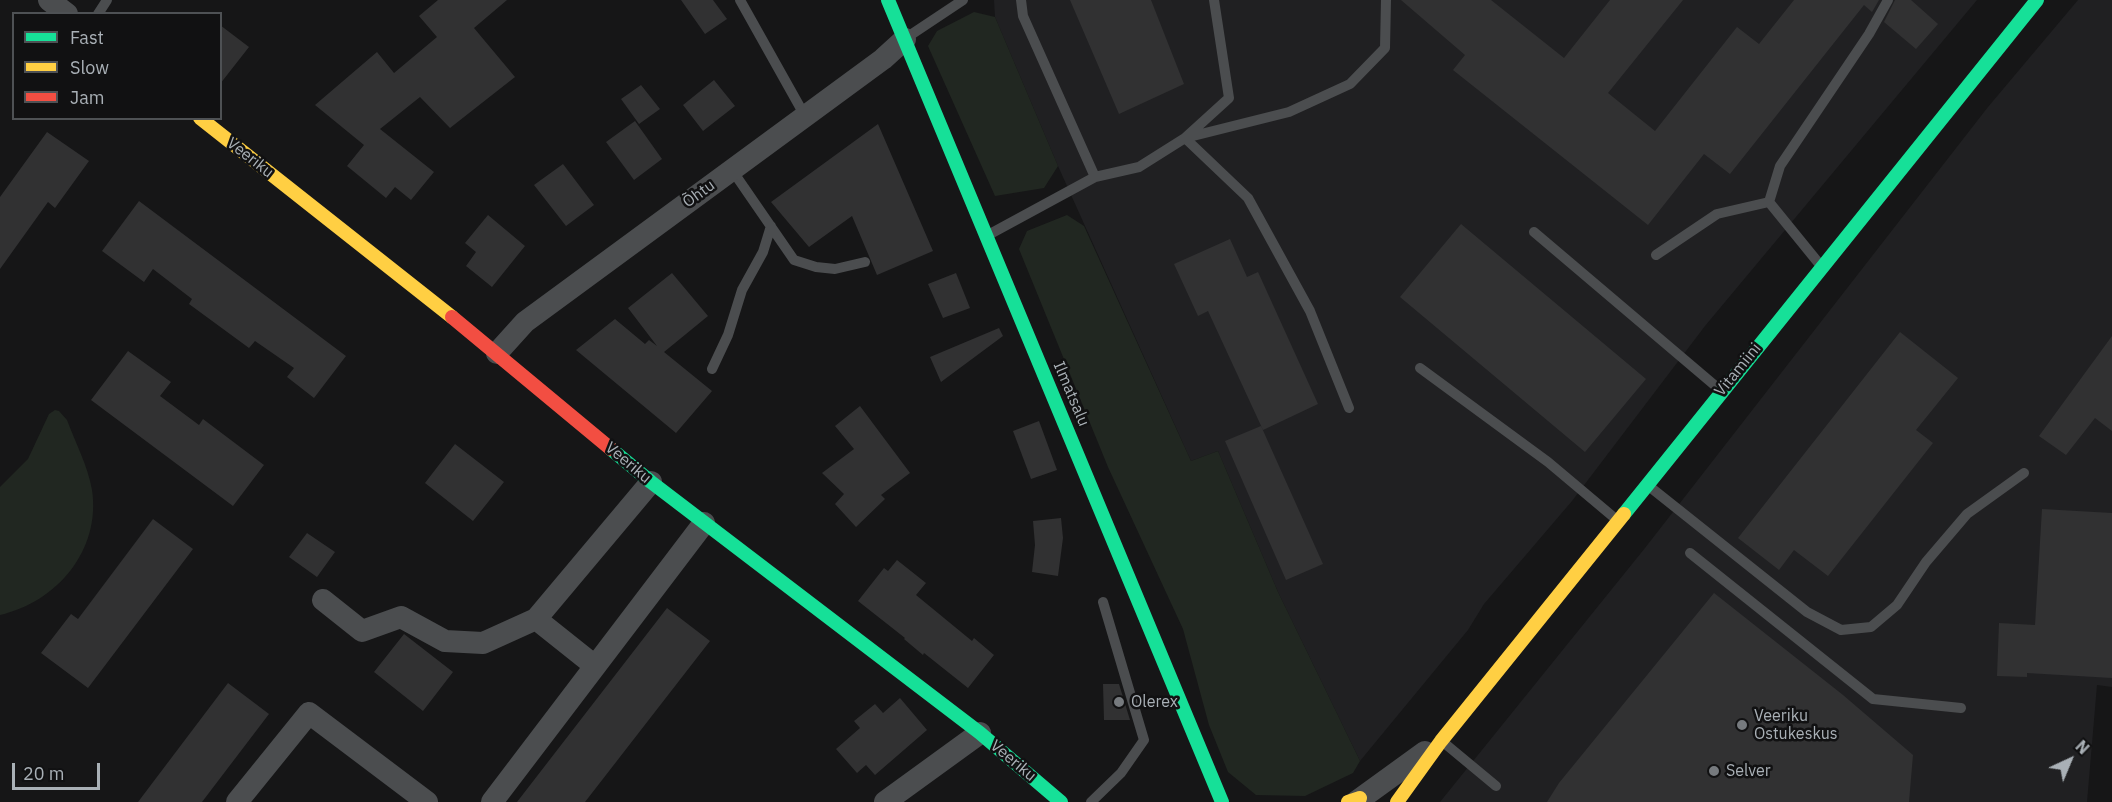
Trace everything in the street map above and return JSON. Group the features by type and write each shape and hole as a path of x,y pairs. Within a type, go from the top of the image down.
{"street":[{"path":"49,0 64,12"},
{"name":"Ilmatsalu","path":"888,0 1221,802"},
{"name":"Vitamiini","path":"1397,802 1441,741 2037,0"},
{"name":"Õhtu","path":"497,353 525,322 883,59 905,39"},
{"name":"Veeriku","path":"203,120 497,353 651,482 980,733 1061,802"},
{"path":"322,600 362,631 401,617 445,641 483,643 536,619 651,482"},
{"path":"492,802 704,523"},
{"path":"536,619 596,666"},
{"path":"237,802 309,713 427,802"},
{"path":"885,802 980,733"},
{"name":"Vitamiini","path":"1355,801 1441,741"},
{"path":"1209,771 1235,794"}],"lane":[{"path":"740,0 805,116"},
{"path":"905,39 963,0"},
{"path":"1021,0 1023,16 1095,177"},
{"path":"987,236 1095,177 1140,167 1185,138 1229,98 1214,0"},
{"path":"1185,138 1289,112 1350,84 1385,48 1386,0"},
{"path":"1769,202 1780,166 1869,34 1888,0"},
{"path":"1185,138 1248,198 1310,311 1349,408"},
{"path":"732,170 794,260 816,267 835,269 866,262"},
{"path":"1656,255 1717,214 1769,202"},
{"path":"1769,202 1822,266"},
{"path":"712,369 728,335 742,290 763,252 771,226"},
{"path":"1534,232 1721,391"},
{"path":"1420,368 1548,462 1618,521"},
{"path":"1647,485 1807,612 1841,630 1870,627 1897,605 1926,562 1967,514 2024,473"},
{"path":"1690,553 1873,699 1961,708"},
{"path":"1091,802 1121,773 1144,740 1103,602"},
{"path":"1441,741 1496,786"}],"shaded area":[{"path":"994,0 1977,0 1705,326 1572,501 1484,604 1468,630 1360,761 1278,592 1218,451 1191,461 1058,166 995,17"},
{"path":"2078,0 2112,0 2112,687 2097,685 2087,802 1440,802 1645,548 1988,107"},
{"path":"974,12 995,17 1058,166 1044,188 995,196 928,46 937,31"},
{"path":"1067,215 1084,226 1191,461 1218,451 1278,592 1360,761 1353,773 1305,796 1256,795 1228,772 1209,725 1183,629 1108,467 1019,249 1027,231"},
{"path":"55,410 67,420 90,481 93,512 89,533 82,552 71,570 57,586 21,608 0,615 0,487 28,459 49,414"}],"building":[{"path":"438,0 507,0 474,28 515,77 450,128 420,97 380,129 434,172 411,200 395,187 386,198 347,166 364,145 315,105 377,52 394,73 437,37 419,16"},
{"path":"681,0 713,0 727,19 705,34"},
{"path":"1070,0 1151,0 1184,84 1119,114"},
{"path":"1401,0 1491,0 1564,58 1610,0 1683,0 1608,93 1655,131 1737,27 1759,44 1794,0 1879,0 1872,12 1864,5 1730,174 1704,154 1648,225 1453,70 1465,55"},
{"path":"1895,0 1911,0 1938,24 1916,49 1884,22"},
{"path":"222,27 249,47 222,81"},
{"path":"714,80 735,106 703,131 683,105"},
{"path":"641,85 660,109 639,124 621,99"},
{"path":"635,121 662,159 634,180 606,142"},
{"path":"878,124 933,251 877,275 852,216 809,247 771,202"},
{"path":"47,132 89,161 55,208 48,202 0,269 0,197"},
{"path":"563,164 594,205 566,226 534,185"},
{"path":"139,201 346,356 314,398 287,377 294,368 255,341 249,348 189,304 192,299 153,269 144,282 102,251"},
{"path":"488,215 525,246 492,287 466,266 476,252 465,243"},
{"path":"1461,224 1646,379 1585,452 1400,297"},
{"path":"1230,239 1247,277 1258,272 1318,404 1263,430 1208,311 1198,316 1174,264"},
{"path":"672,273 708,316 664,352 712,391 676,433 576,350 615,319 645,344 649,340 657,346 628,308"},
{"path":"956,273 970,308 943,318 928,284"},
{"path":"999,328 1003,336 941,382 930,357"},
{"path":"1900,332 1958,378 1916,430 1933,443 1828,576 1794,550 1779,570 1738,538"},
{"path":"2112,336 2112,431 2095,418 2066,455 2039,436"},
{"path":"128,351 171,382 160,396 199,425 203,419 264,465 233,506 91,400"},
{"path":"860,406 910,473 881,495 885,499 856,527 835,504 844,494 822,473 854,449 835,426"},
{"path":"1039,421 1057,470 1031,479 1013,431"},
{"path":"1261,426 1323,564 1286,580 1225,441"},
{"path":"455,444 504,482 473,521 425,483"},
{"path":"2042,509 2112,513 2112,678 2027,673 2027,677 1997,676 1999,623 2035,625"},
{"path":"1061,518 1063,538 1058,576 1032,572 1035,545 1033,521"},
{"path":"153,519 193,549 88,688 41,653 71,614 78,619"},
{"path":"307,533 335,552 317,577 289,557"},
{"path":"897,560 926,583 916,595 972,641 974,638 994,655 968,688 924,653 923,655 858,601 884,568 888,571"},
{"name":"Veeriku Ostukeskus","path":"1714,593 1843,695 1913,755 1909,802 1547,802 1559,783"},
{"path":"667,608 710,641 585,802 517,802"},
{"path":"404,634 453,672 423,711 374,672"},
{"path":"228,683 269,714 202,802 138,802"},
{"name":"Olerex","path":"1103,684 1119,684 1130,720 1104,720"},
{"path":"900,698 927,730 875,775 866,765 857,773 836,749 860,728 854,721 875,704 883,713"}],"traffic: fast":[{"path":"888,0 1222,802"},
{"path":"1624,514 2037,0"},
{"path":"611,449 980,733 1061,802"}],"traffic: slow":[{"path":"203,120 452,317"},
{"path":"1397,802 1441,741 1624,514"},
{"path":"1348,802 1360,798"}],"traffic: jam":[{"path":"452,317 611,449"}],"place":[{"name":"Olerex","path":"1119,702"},
{"name":"Veeriku Ostukeskus","path":"1742,725"},
{"name":"Selver","path":"1714,771"}]}
